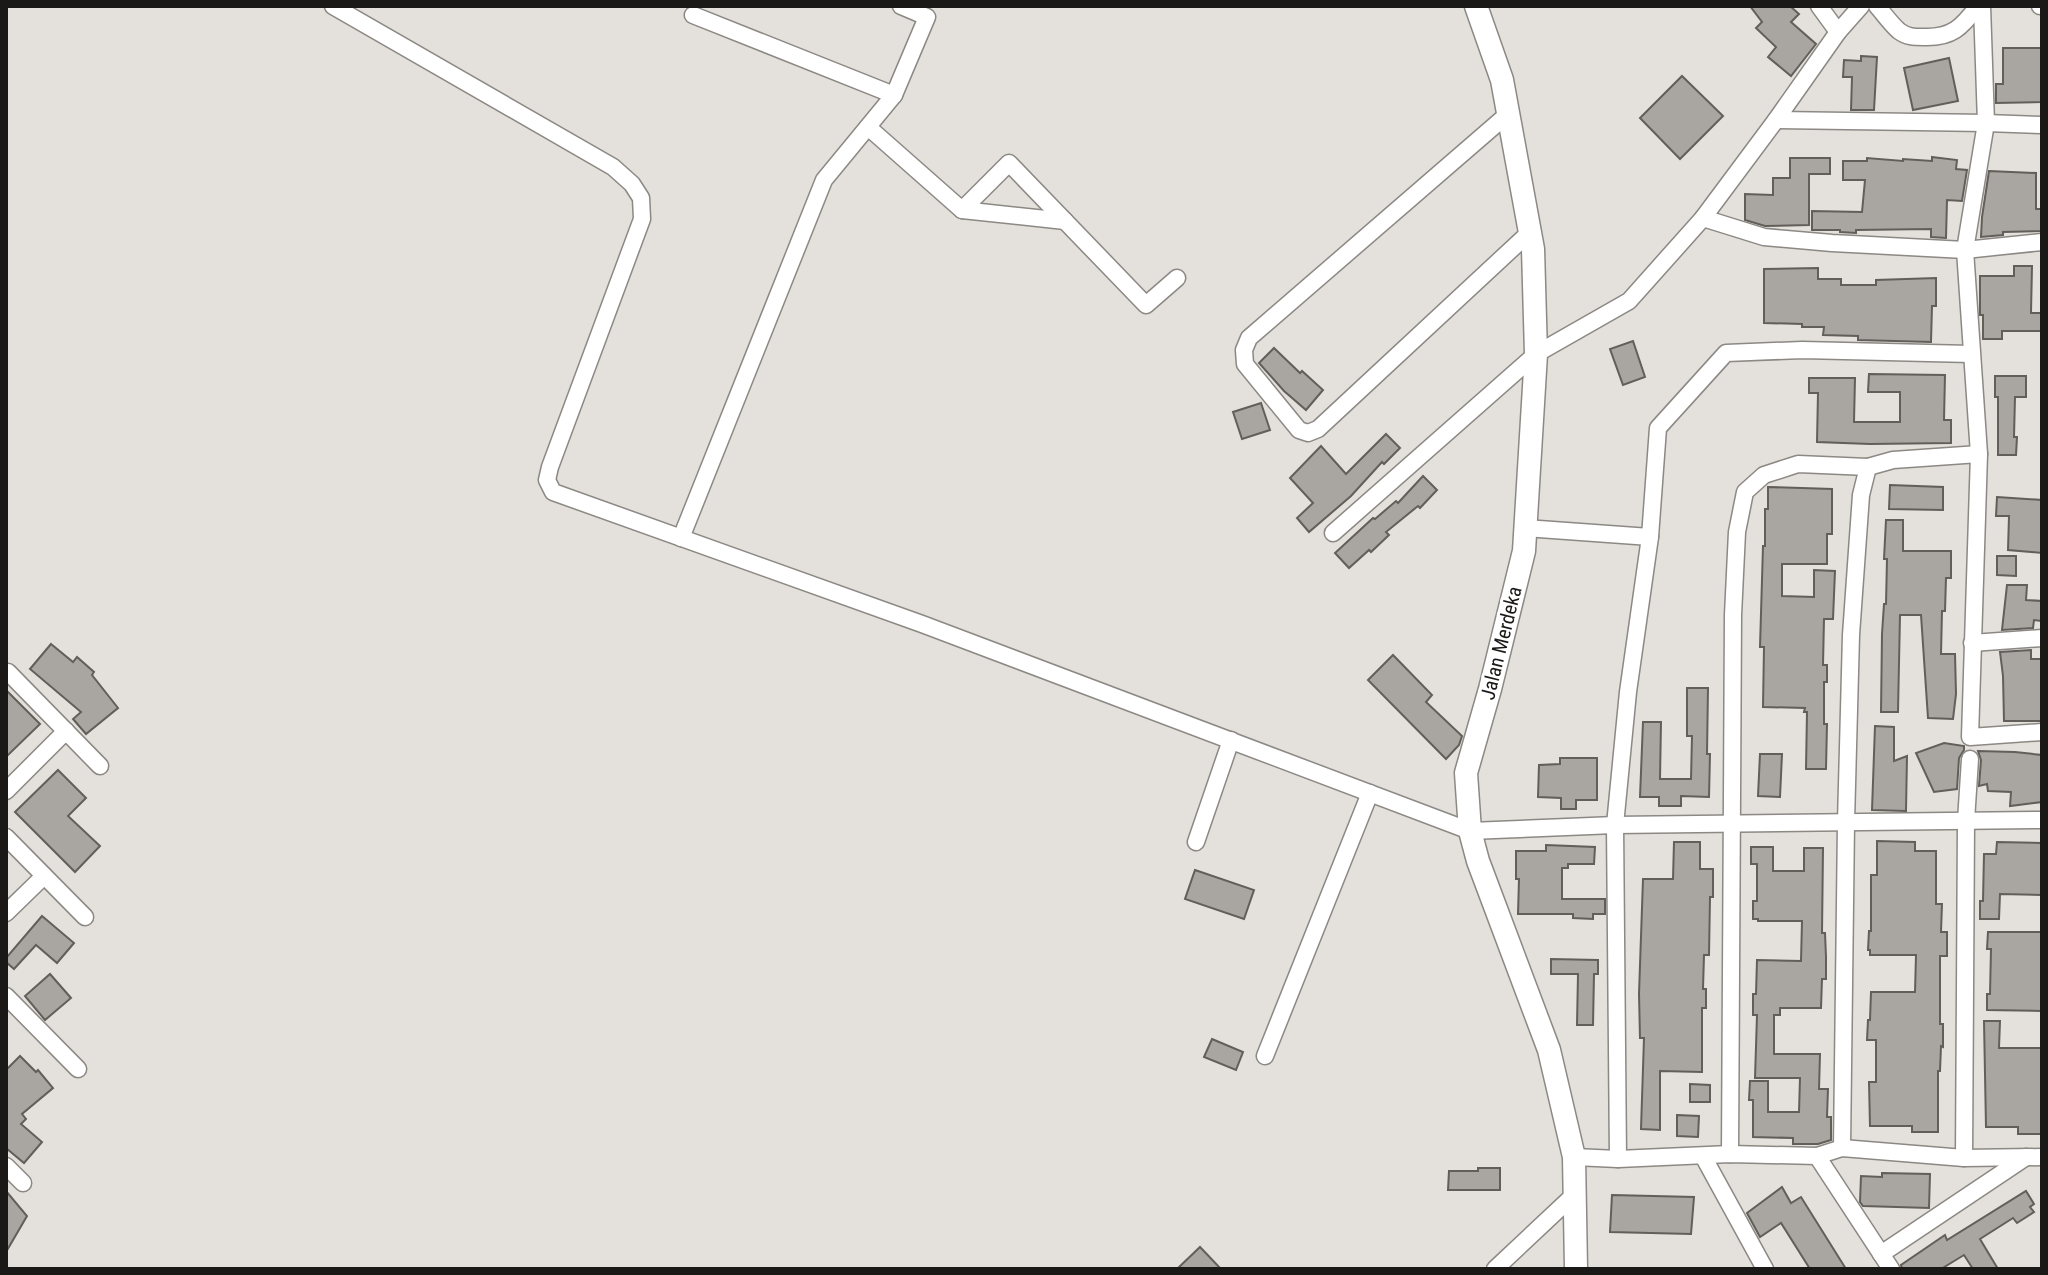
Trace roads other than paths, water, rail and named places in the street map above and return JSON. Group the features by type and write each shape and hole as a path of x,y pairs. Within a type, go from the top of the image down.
{"street":[{"path":"333,6 613,167 632,184 641,198 642,219 550,467 547,480 553,492 922,624 1470,831 1615,825 2042,820"},
{"path":"681,538 824,180 894,95 927,17 901,6"},
{"name":"Jalan Merdeka","path":"1476,6 1502,80 1533,249 1536,354 1524,551 1466,773 1470,831 1478,861 1549,1050 1574,1157 1576,1269"},
{"path":"1819,6 1838,32"},
{"path":"1333,533 1536,354 1629,301 1703,218 1838,32 1861,6"},
{"path":"1877,6 1899,30 1909,36 1932,37 1948,35 1965,23 1980,6"},
{"path":"1980,6 1986,123 1965,250 1979,454 1970,737 2042,732"},
{"path":"693,15 894,95"},
{"path":"1508,114 1249,338 1244,350 1245,364 1299,430 1308,433 1318,429 1530,232"},
{"path":"1776,120 2042,125"},
{"path":"868,127 962,210 1065,221"},
{"path":"962,210 1009,163 1146,305 1177,278"},
{"path":"1703,218 1764,237 1832,243 1965,250 2042,242"},
{"path":"1618,1159 1615,825 1628,692 1650,537 1658,428 1726,353 1802,350 1971,354"},
{"path":"1730,1154 1733,615 1737,532 1745,492 1764,475 1798,464 1868,467 1893,460 1979,454"},
{"path":"1842,1148 1851,635 1861,495 1868,467"},
{"path":"1525,528 1650,537"},
{"path":"1972,643 2042,638"},
{"path":"8,672 100,766"},
{"path":"6,791 66,731"},
{"path":"1196,842 1231,740"},
{"path":"1964,1158 1966,821 1970,759"},
{"path":"1265,1056 1370,793"},
{"path":"6,837 85,917"},
{"path":"6,913 44,876"},
{"path":"6,996 78,1069"},
{"path":"1574,1157 1817,1156 1842,1148 1964,1158 2034,1157"},
{"path":"1703,1156 1765,1269"},
{"path":"1817,1156 1891,1269"},
{"path":"1881,1254 2034,1157"},
{"path":"6,1166 23,1183"},
{"path":"1495,1269 1576,1193"}]}
